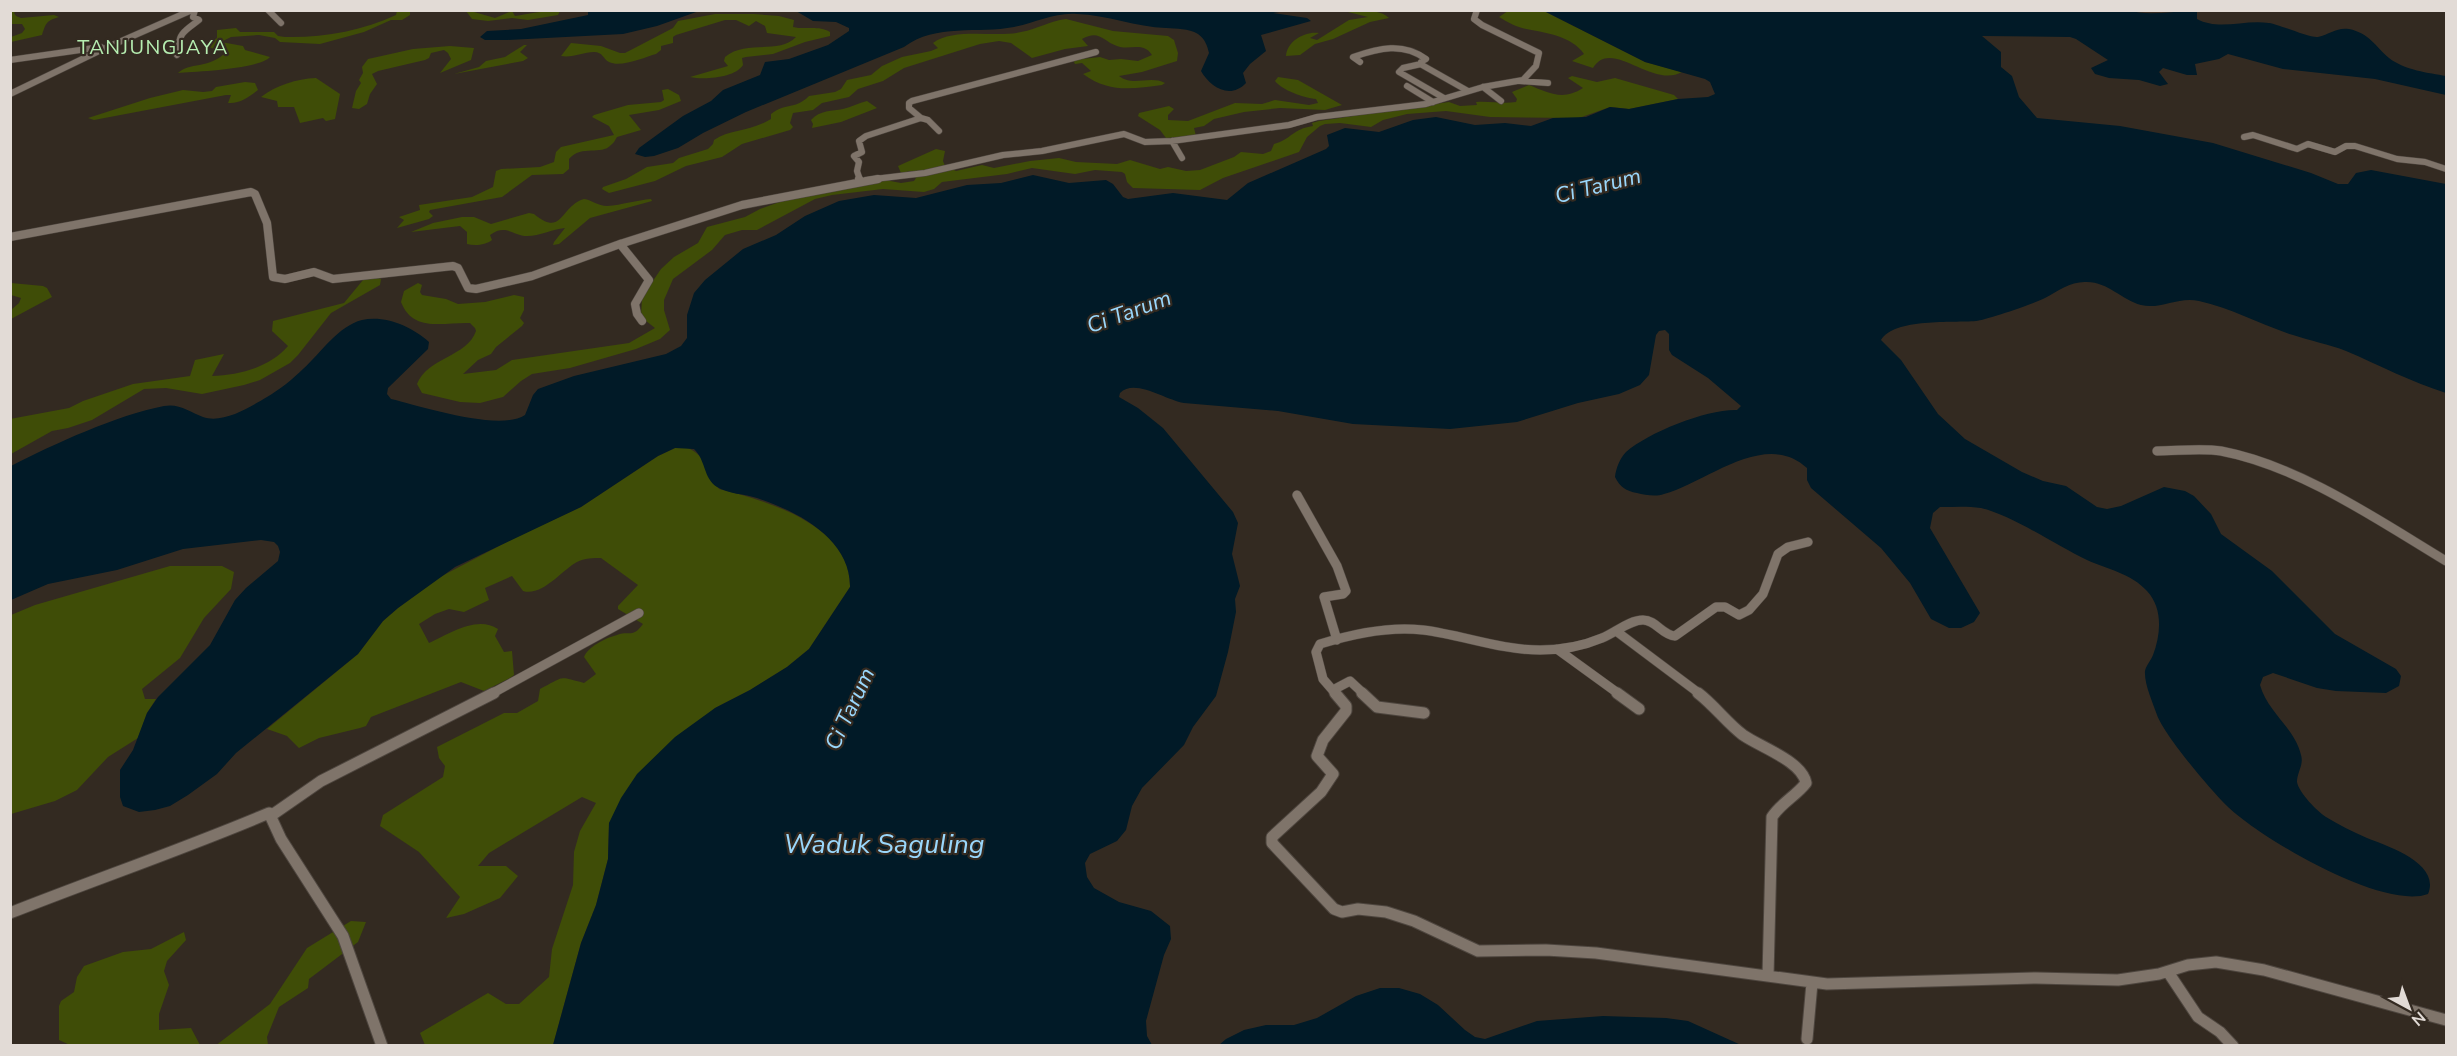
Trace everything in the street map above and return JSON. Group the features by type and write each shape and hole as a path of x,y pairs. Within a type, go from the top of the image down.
{"street":[{"path":"10,94 107,47 194,10"},
{"path":"177,55 173,50 180,48 178,41 181,34 199,20 193,17 194,10"},
{"path":"268,10 281,23"},
{"path":"1477,10 1474,19 1482,25 1539,53 1535,68 1520,81"},
{"path":"10,60 107,47"},
{"path":"1360,62 1353,57 1379,48 1413,50 1426,60 1421,64 1403,68 1399,72 1444,98"},
{"path":"939,130 909,108 909,103 1096,52"},
{"path":"1421,64 1468,91"},
{"path":"10,237 251,192 255,194 267,223 273,277 280,280 317,273 333,279 453,266 458,268 468,288 474,290 532,276 620,244 742,205 860,181 925,173 1003,155 1042,152 1124,134 1145,142 1172,141 1286,125 1317,117 1368,113 1433,102 1483,87 1520,81 1548,83"},
{"path":"1407,86 1433,102"},
{"path":"1483,87 1501,101"},
{"path":"860,181 857,171 859,162 854,156 862,152 860,141 866,136 921,118"},
{"path":"2244,137 2255,136 2297,149 2308,144 2335,152 2346,146 2355,146 2397,159 2425,162 2446,169"},
{"path":"1172,141 1182,158"},
{"path":"620,244 649,280 635,304 637,314 642,321"},
{"path":"2157,451 2220,451 2288,471 2335,495 2446,561"},
{"path":"1297,495 1337,566 1346,591 1342,594 1324,597 1337,640"},
{"path":"1808,542 1794,544 1778,554 1767,586 1749,611 1743,614 1733,613 1725,608 1716,607 1675,636 1668,635 1652,622 1640,620 1585,644 1557,650 1521,649 1413,629 1337,640 1320,645 1316,652 1323,679 1346,706 1346,711 1320,744 1317,752 1317,757 1332,770 1333,774 1321,792 1271,840 1334,909 1342,912 1358,909 1386,912 1414,921 1478,951 1546,950 1596,953 1812,983 2036,978 2118,980 2168,972 2188,965 2216,962 2252,967 2446,1020"},
{"path":"10,913 148,859 233,830 264,814 272,815 321,781 519,680 639,613"},
{"path":"1616,631 1706,699 1743,735 1783,757 1805,777 1806,783 1777,808 1772,818 1768,976"},
{"path":"1557,650 1639,709"},
{"path":"1333,690 1350,681 1377,707 1424,714"},
{"path":"272,815 281,839 343,936 382,1046"},
{"path":"2168,972 2198,1017 2229,1039 2233,1046"},
{"path":"1807,1039 1812,983"}],"green space":[{"path":"11,10 16,11 14,13 16,16 21,18 54,15 59,17 47,23 42,35 11,42 11,37 22,33 25,29 22,24 11,24"},
{"path":"1350,10 1369,11 1384,14 1389,18 1370,22 1333,39 1315,44 1300,55 1286,56 1293,42 1303,35 1319,33 1310,38 1317,40 1349,20 1368,17 1344,11 1327,11"},
{"path":"397,11 410,11 410,15 402,20 391,20 364,32 320,44 280,42 275,38 259,35 231,37 221,42 243,46 245,50 270,57 264,61 241,67 178,73 188,67 212,61 225,53 206,46 217,38 217,30 236,28 240,32 274,32 278,36 285,37 313,36 370,25 396,15"},
{"path":"466,11 474,11 495,18 512,11 515,16 560,11 558,15 528,20 512,18 488,21 472,19"},
{"path":"1508,11 1544,11 1645,62 1682,72 1670,75 1658,74 1610,58 1601,60 1593,68 1572,61 1584,54 1572,42 1547,33 1519,27 1499,17"},
{"path":"715,14 779,16 794,20 793,27 826,30 830,32 830,36 805,42 773,54 742,58 743,65 733,73 711,78 690,77 728,66 724,61 725,57 733,52 781,45 796,37 767,33 765,26 756,21 749,26 736,20 725,20 676,35 673,37 673,43 661,46 661,50 656,54 626,63 614,64 597,52 561,56 571,43 601,46 625,53 673,28 678,21"},
{"path":"1066,19 1113,31 1168,36 1174,40 1178,53 1177,61 1142,72 1119,76 1130,81 1153,80 1165,83 1162,85 1121,88 1093,80 1083,74 1091,71 1082,63 1075,64 1073,60 1100,57 1109,60 1138,61 1152,55 1144,48 1117,46 1093,35 1082,39 1088,46 1065,49 1032,58 1011,43 999,41 980,44 904,68 883,81 858,89 849,97 822,103 813,110 793,113 790,123 793,127 790,130 742,144 722,157 686,166 655,181 609,193 602,189 647,167 673,163 679,158 708,149 720,136 763,123 771,119 771,114 777,110 799,103 809,96 835,92 841,89 847,80 871,75 882,66 902,57 938,48 933,43 942,38 963,34 1011,34"},
{"path":"527,45 520,52 528,58 523,61 454,74 479,67 486,61 505,57"},
{"path":"450,46 474,48 471,60 440,73 451,59 444,50 431,53 425,60 378,71 372,74 377,84 367,104 359,109 352,108 356,91 361,83 359,80 363,73 362,67 368,59 413,49"},
{"path":"1572,76 1597,82 1615,78 1674,95 1678,99 1629,109 1610,107 1579,118 1490,117 1446,111 1407,114 1383,120 1371,127 1340,123 1325,124 1307,137 1299,152 1223,178 1200,190 1133,188 1122,172 1095,170 1075,174 1032,168 1007,174 942,182 934,189 924,192 883,189 832,195 815,199 757,230 742,230 725,235 712,250 673,279 664,300 664,310 670,330 660,339 636,349 570,368 532,374 503,397 480,403 460,402 422,393 417,384 430,368 465,346 476,331 470,323 430,324 413,318 406,312 401,302 404,291 418,283 422,285 420,292 422,295 446,299 458,304 485,302 514,295 524,297 524,310 520,318 524,323 522,326 496,347 491,354 478,360 463,374 496,370 512,360 629,343 655,328 641,317 642,297 661,269 674,257 698,243 707,227 745,217 791,198 885,180 901,183 914,181 916,178 911,171 901,173 898,166 936,149 945,151 943,161 945,166 956,171 982,165 994,168 1059,158 1076,162 1117,164 1130,160 1160,169 1168,167 1186,171 1200,170 1241,152 1263,154 1271,151 1274,144 1319,121 1449,102 1460,106 1477,105 1476,102 1516,102 1517,99 1512,92 1529,85 1556,94 1569,94 1583,88 1568,78"},
{"path":"1278,77 1298,80 1342,105 1325,110 1280,108 1244,112 1214,119 1204,126 1194,128 1196,136 1166,138 1160,130 1138,116 1139,113 1169,106 1174,109 1168,115 1168,120 1188,121 1235,103 1262,104 1275,100 1309,105 1318,103 1316,99 1283,87 1275,81"},
{"path":"316,78 340,94 335,119 326,121 323,118 300,123 294,107 278,107 277,101 261,97 287,83"},
{"path":"245,82 255,83 258,90 236,102 228,103 231,95 226,95 94,120 88,118 183,90 212,91 216,87"},
{"path":"668,89 679,95 681,101 659,110 629,115 641,130 617,137 613,143 602,150 585,151 574,155 569,159 569,169 563,174 532,175 502,197 430,210 433,216 429,219 397,228 404,220 399,217 420,210 419,205 472,197 493,187 496,171 540,167 554,162 556,152 561,147 614,135 609,126 592,117 628,105 661,102 664,100 662,90"},
{"path":"867,101 877,108 841,122 812,128 811,120 818,114"},
{"path":"584,199 607,206 651,199 652,201 590,218 559,244 553,245 565,228 527,236 501,230 490,235 492,240 490,242 477,245 467,244 467,232 460,226 411,232 433,223 462,217 474,217 491,224 529,213 551,223 556,222 576,203"},
{"path":"374,276 381,279 380,285 331,313 290,363 260,380 202,394 166,388 144,389 92,420 52,431 11,454 10,419 69,408 133,384 190,376 195,360 224,354 212,376 244,372 272,359 288,346 272,331 273,321 344,303 363,280"},
{"path":"11,283 43,286 47,288 52,297 11,319 11,310 21,298 11,295"},
{"path":"675,448 691,449 701,458 719,489 782,509 822,532 837,547 847,565 850,587 809,649 787,667 715,708 609,823 608,859 596,905 581,943 553,1045 425,1045 420,1033 488,993 506,1004 519,1004 549,977 552,949 573,885 574,852 580,831 596,803 582,797 489,853 478,866 506,866 518,876 500,898 464,914 446,918 460,897 419,852 380,826 383,815 443,777 445,766 439,758 437,747 504,713 517,713 538,701 540,689 562,678 584,683 596,674 584,657 586,653 607,638 633,633 643,624 618,609 618,606 638,585 601,558 580,561 544,587 530,592 523,591 512,576 485,588 489,600 464,612 449,609 419,624 429,643 472,625 490,625 498,629 495,636 504,652 512,651 514,675 510,678 484,691 461,682 371,717 366,726 319,738 299,748 287,736 267,729 358,654 383,621 440,577 518,536 581,507 658,456"},
{"path":"170,566 222,566 234,572 231,589 204,618 180,658 142,689 145,699 156,699 147,713 138,738 108,757 77,790 55,801 11,814 11,615 35,605"},
{"path":"351,921 366,922 358,942 309,979 308,988 279,1007 267,1037 268,1045 215,1046 270,1004 307,948"},
{"path":"184,932 186,940 167,961 164,971 169,985 159,1014 159,1030 191,1028 200,1045 72,1046 59,1040 59,1006 61,1001 74,992 77,977 84,966 123,952 151,949"}],"water":[{"name":"Waduk Saguling","path":"2127,10 2153,13 2197,11 2197,19 2214,24 2269,23 2314,37 2349,29 2367,37 2395,62 2417,70 2446,76 2446,95 2375,79 2283,69 2228,54 2219,59 2195,64 2197,75 2187,75 2163,68 2159,72 2168,84 2160,86 2139,80 2109,78 2095,74 2091,68 2108,60 2070,37 1982,36 2001,52 2001,67 2012,76 2019,97 2037,118 2120,126 2213,143 2311,173 2338,184 2348,184 2356,173 2371,170 2446,184 2446,393 2340,349 2281,331 2211,304 2192,300 2155,306 2141,305 2102,285 2087,282 2070,285 2040,300 1990,318 1911,325 1888,333 1881,340 1901,360 1938,414 1965,439 2022,472 2043,481 2066,486 2097,507 2107,509 2121,506 2164,487 2185,491 2194,496 2211,514 2221,534 2272,571 2335,634 2396,669 2401,676 2399,686 2386,693 2317,688 2273,673 2263,677 2260,685 2269,704 2298,745 2302,762 2297,782 2305,796 2318,811 2331,820 2410,857 2427,873 2430,883 2428,894 2408,896 2382,892 2322,868 2265,835 2242,819 2218,797 2178,748 2157,715 2147,687 2145,671 2158,639 2158,613 2147,591 2127,576 2087,560 1993,512 1976,507 1940,507 1933,513 1930,528 1980,613 1974,622 1961,628 1949,628 1931,619 1910,583 1881,548 1811,488 1807,480 1807,468 1791,457 1773,454 1754,456 1661,495 1643,494 1624,488 1615,477 1616,470 1624,454 1636,444 1679,423 1710,413 1737,410 1741,406 1708,378 1672,355 1669,350 1669,334 1665,330 1659,331 1656,335 1649,375 1640,385 1619,394 1578,403 1517,422 1450,429 1353,424 1278,411 1184,403 1142,389 1126,389 1120,393 1119,397 1138,408 1163,428 1233,512 1238,523 1232,554 1240,586 1235,599 1236,612 1228,652 1216,696 1193,727 1184,745 1142,788 1132,806 1126,830 1117,841 1090,854 1085,863 1087,877 1094,888 1119,902 1151,911 1170,926 1171,939 1164,955 1146,1021 1147,1036 1152,1045 553,1045 581,943 596,905 608,859 609,823 621,798 637,774 675,737 715,708 787,667 809,649 850,587 848,570 842,555 819,529 773,504 717,487 709,479 701,458 694,449 675,448 658,456 581,507 455,567 383,621 358,654 236,753 217,774 170,806 155,810 139,812 123,806 120,797 120,770 133,750 147,713 158,697 210,645 235,600 278,561 280,552 278,546 274,542 261,540 183,549 117,570 48,584 11,600 11,466 86,431 146,410 169,405 211,419 245,410 281,388 345,328 362,320 389,321 415,332 429,342 428,349 388,388 387,394 391,399 460,416 497,421 513,419 525,415 538,389 574,376 666,354 681,346 687,338 687,315 694,293 705,280 743,249 776,235 805,216 839,201 874,195 916,198 967,185 1001,183 1033,175 1069,183 1106,180 1128,199 1173,193 1227,200 1248,183 1326,149 1329,146 1327,135 1345,128 1379,132 1413,120 1436,117 1475,125 1505,123 1531,126 1553,118 1586,117 1610,107 1629,109 1715,94 1710,82 1705,79 1645,62 1544,11"},
{"path":"588,11 699,11 657,26 623,34 507,40 485,40 480,37 487,31 521,29 588,15"},
{"path":"796,11 1286,11 1273,13 1307,18 1311,21 1261,35 1266,51 1243,73 1246,83 1233,91 1215,86 1201,71 1209,53 1204,40 1194,32 1069,14 1014,27 930,35 746,112 678,148 654,156 645,157 635,154 639,148 683,116 711,101 723,90 760,75 765,62 789,59 828,45 849,31 849,28 836,22 813,21"},
{"path":"1380,988 1399,988 1420,994 1438,1005 1475,1037 1485,1039 1537,1021 1603,1016 1688,1021 1741,1045 1219,1045 1244,1030 1266,1025 1294,1025 1317,1018 1356,996"}],"district":[{"name":"TANJUNGJAYA","path":"153,47"}],"water label":[{"name":"Ci Tarum","path":"1598,186"},
{"name":"Ci Tarum","path":"1129,312"},
{"name":"Ci Tarum","path":"850,709"}]}
